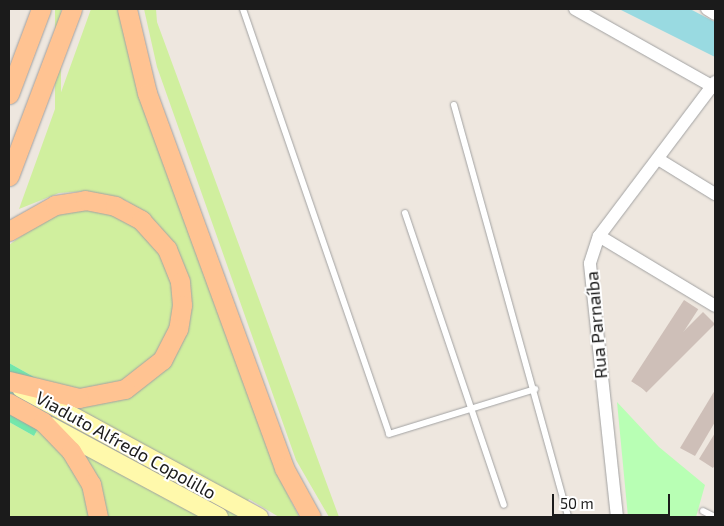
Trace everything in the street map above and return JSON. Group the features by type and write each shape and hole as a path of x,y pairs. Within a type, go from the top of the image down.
{"main road":[{"path":"9,94 41,9"},
{"path":"9,176 72,9"},
{"path":"127,9 150,102 284,468 310,517"},
{"path":"9,231 42,209 85,200 115,206 154,232 173,260 182,294 178,329 162,360 136,383 103,396 72,397 14,384"},
{"name":"Viaduto Alfredo Copolillo","path":"14,384 259,517"},
{"name":"Viaduto Alfredo Copolillo","path":"9,404 219,517"},
{"path":"42,422 86,472 98,517"}],"street":[{"path":"575,9 714,86"},
{"path":"707,9 715,14"},
{"name":"Rua Parnaíba","path":"617,517 588,277 599,236 714,86"},
{"path":"658,159 715,194"},
{"path":"599,236 715,306"}],"lane":[{"path":"243,9 389,434 535,389"},
{"path":"454,105 535,389 568,517"},
{"path":"405,213 504,505"},
{"path":"704,510 715,517"}],"green space":[{"path":"55,9 61,9 61,138 55,138"},
{"path":"91,9 118,9 139,95 279,477 299,517 279,517 249,499 238,517 9,517 9,422 34,436 59,391 9,363 9,245 53,213 82,208 111,212 154,232 160,226 127,201 87,191 59,193 19,209"},
{"path":"144,9 156,9 157,22 339,517 329,517 296,460 157,67"},
{"path":"9,363 59,391 34,436 9,422"},
{"path":"617,402 659,447 705,485 696,517 628,517"}],"water":[{"path":"619,9 690,9 715,22 715,57"}],"building":[{"path":"684,300 698,309 645,391 631,381"},
{"path":"703,312 715,324 646,393 634,381"},
{"path":"715,390 715,422 695,456 680,448"},
{"path":"715,433 715,465 713,468 699,459"}]}
